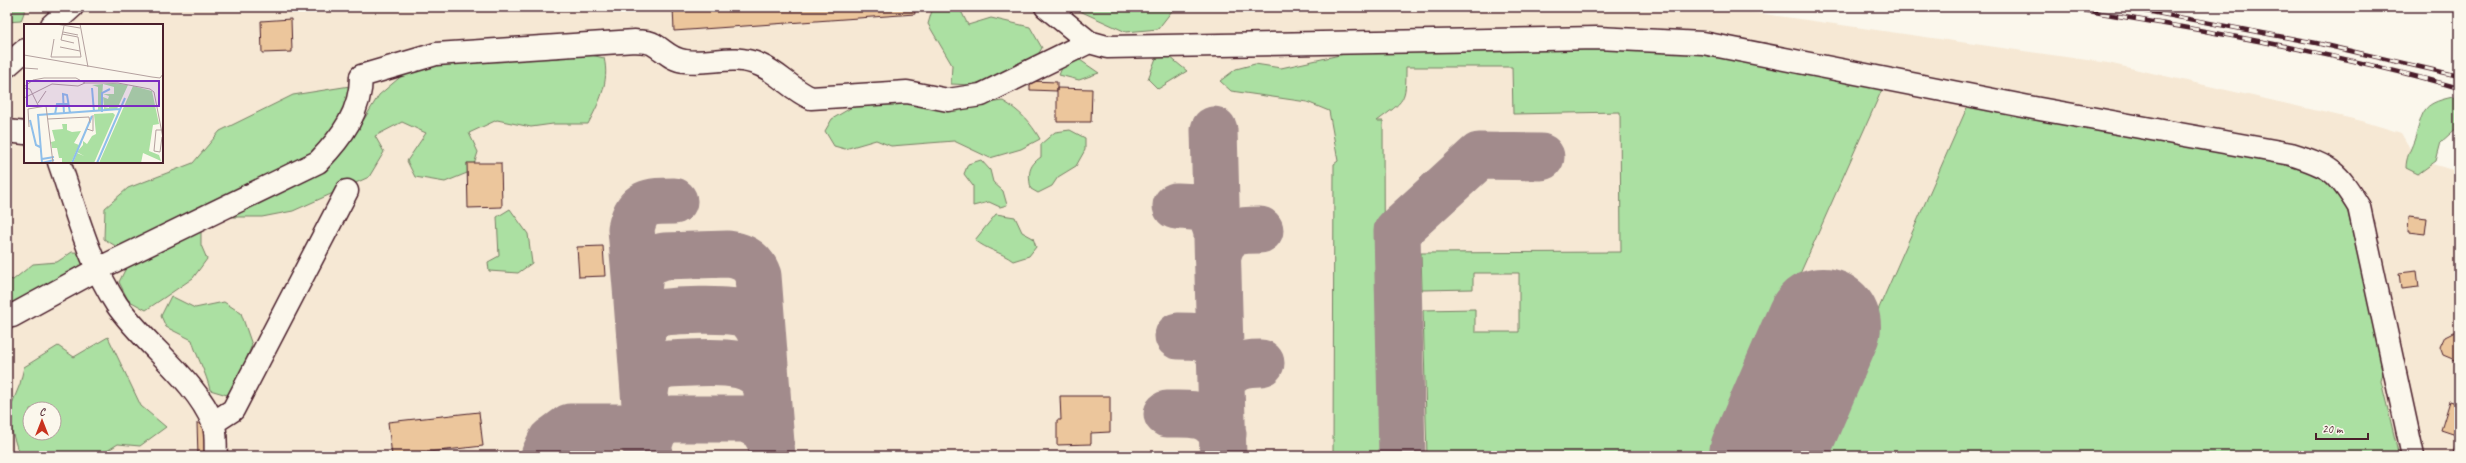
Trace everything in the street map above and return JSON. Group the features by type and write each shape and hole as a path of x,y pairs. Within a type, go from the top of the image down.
{"lane":[{"path":"53,24 72,7"},
{"path":"1046,7 1089,42 1107,47 1596,38 1703,43 2034,108 2291,154 2323,164 2343,180 2359,207 2413,456"},
{"path":"7,317 12,316 98,269 318,162 333,146 356,110 361,76 436,54 635,41 652,43 671,57 685,61 738,58 759,64 777,73 802,94 811,98 907,92 948,100 981,95 1089,42"},
{"path":"7,66 24,51"},
{"path":"7,131 24,133"},
{"path":"59,163 98,269 117,304 195,394 213,424 216,456"},
{"path":"213,424 234,410 347,191"}],"shaded area":[{"path":"7,7 1715,7 2108,63 2362,121 2401,133 2416,159 2459,172 2459,456 7,456"}],"green space":[{"path":"7,7 26,7 21,21 7,22"},
{"path":"933,7 959,7 968,25 991,18 1030,27 1042,48 1031,66 971,85 951,84 952,65 928,24"},
{"path":"1071,7 1175,7 1158,29 1126,32"},
{"path":"1597,46 1704,50 1884,85 1719,456 1530,456 1529,452 1484,453 1484,456 1427,456 1423,310 1475,309 1475,332 1519,332 1519,273 1473,273 1473,289 1422,290 1421,253 1621,252 1620,112 1513,114 1512,67 1406,67 1405,87 1402,99 1393,109 1377,121 1383,121 1384,456 1333,456 1334,164 1338,161 1329,111 1307,102 1231,91 1220,81 1236,69 1255,64 1281,68 1349,53"},
{"path":"578,52 604,58 606,75 604,84 596,108 588,124 553,124 531,127 497,120 469,133 478,152 472,171 445,182 415,177 407,161 426,133 402,122 375,136 384,152 369,177 293,211 262,217 227,217 328,167 355,134 379,95 405,73 443,62 559,58"},
{"path":"1170,57 1187,71 1158,89 1148,79 1156,58"},
{"path":"1080,60 1099,73 1079,80 1059,75 1064,63"},
{"path":"350,86 347,118 318,153 119,248 104,239 105,208 128,188 193,163 220,131 293,95"},
{"path":"2453,97 2459,100 2459,126 2441,142 2436,161 2418,174 2406,168 2408,154 2424,111 2428,106 2434,103"},
{"path":"1003,101 1015,109 1024,118 1040,139 1021,149 990,158 954,141 891,146 876,140 845,149 834,146 825,131 832,119 854,106 898,102 970,105"},
{"path":"1969,103 2298,166 2318,173 2337,188 2348,212 2380,350 2387,358 2381,381 2399,456 1814,456"},
{"path":"1070,130 1085,138 1085,150 1076,166 1058,177 1052,186 1038,193 1031,189 1029,175 1031,167 1041,157 1041,144 1055,132"},
{"path":"981,160 990,170 993,182 1003,191 1007,205 1000,207 989,202 973,206 973,186 964,174 968,164"},
{"path":"510,209 528,234 532,263 518,273 489,271 488,262 499,256 497,217"},
{"path":"996,214 1015,217 1022,232 1033,238 1036,247 1029,256 1013,261 975,240"},
{"path":"201,228 201,245 207,259 193,278 146,310 128,300 119,282 128,264"},
{"path":"72,252 91,253 85,270 7,305 7,278 13,280 33,264 57,262"},
{"path":"171,296 195,308 224,302 241,313 252,345 237,381 227,395 210,390 192,340 166,327 161,316"},
{"path":"108,337 141,406 166,427 140,446 118,444 99,456 16,456 18,451 7,416 20,384 24,367 58,346 74,357"}],"building":[{"path":"673,7 914,7 915,14 674,31"},
{"path":"291,19 292,52 262,53 261,21"},
{"path":"1030,81 1057,82 1057,91 1030,90"},
{"path":"1057,88 1092,89 1091,122 1057,122"},
{"path":"467,163 501,163 502,207 468,208"},
{"path":"2409,216 2427,218 2425,234 2408,232"},
{"path":"603,246 605,276 579,277 577,247"},
{"path":"2417,271 2419,287 2401,289 2399,273"},
{"path":"2453,332 2459,333 2459,359 2455,360 2443,355 2440,347 2445,336"},
{"path":"1060,396 1110,396 1110,432 1091,433 1091,444 1057,445 1057,420 1061,420"},
{"path":"2450,401 2459,404 2459,436 2441,430"},
{"path":"479,412 483,446 392,456 388,422"},
{"path":"197,423 205,423 207,455 198,456"},
{"path":"2459,436 2459,456 2452,456"}],"taxiway":[{"path":"1214,130 1223,456"},
{"path":"1402,456 1397,231 1479,156 1541,157"},
{"path":"637,299 631,229 634,220 637,213 645,204 658,201 674,201"},
{"path":"1176,206 1192,207 1204,210 1212,218 1217,233"},
{"path":"1218,255 1224,241 1233,234 1238,232 1260,230"},
{"path":"649,456 637,301 640,274 647,262 664,256 728,254 747,260 758,276 772,456"},
{"path":"641,337 645,322 655,314 674,311 715,310 737,312 748,316 756,325 763,341"},
{"path":"1178,336 1193,336 1204,339 1214,346 1221,359"},
{"path":"645,395 648,379 657,368 668,364 710,362 740,365 753,370 762,378 767,390"},
{"path":"1221,384 1232,369 1243,365 1261,363"},
{"path":"1167,414 1198,415 1211,421 1223,434"},
{"path":"648,450 652,434 658,426 672,419 746,419 762,427 771,442"},
{"path":"544,456 551,441 570,427 631,427 639,432 648,450"}],"runway":[{"path":"1767,456 1823,326"}],"railway":[{"path":"2065,7 2312,52 2362,63 2459,88"},
{"path":"2125,7 2316,43 2459,76"}]}
